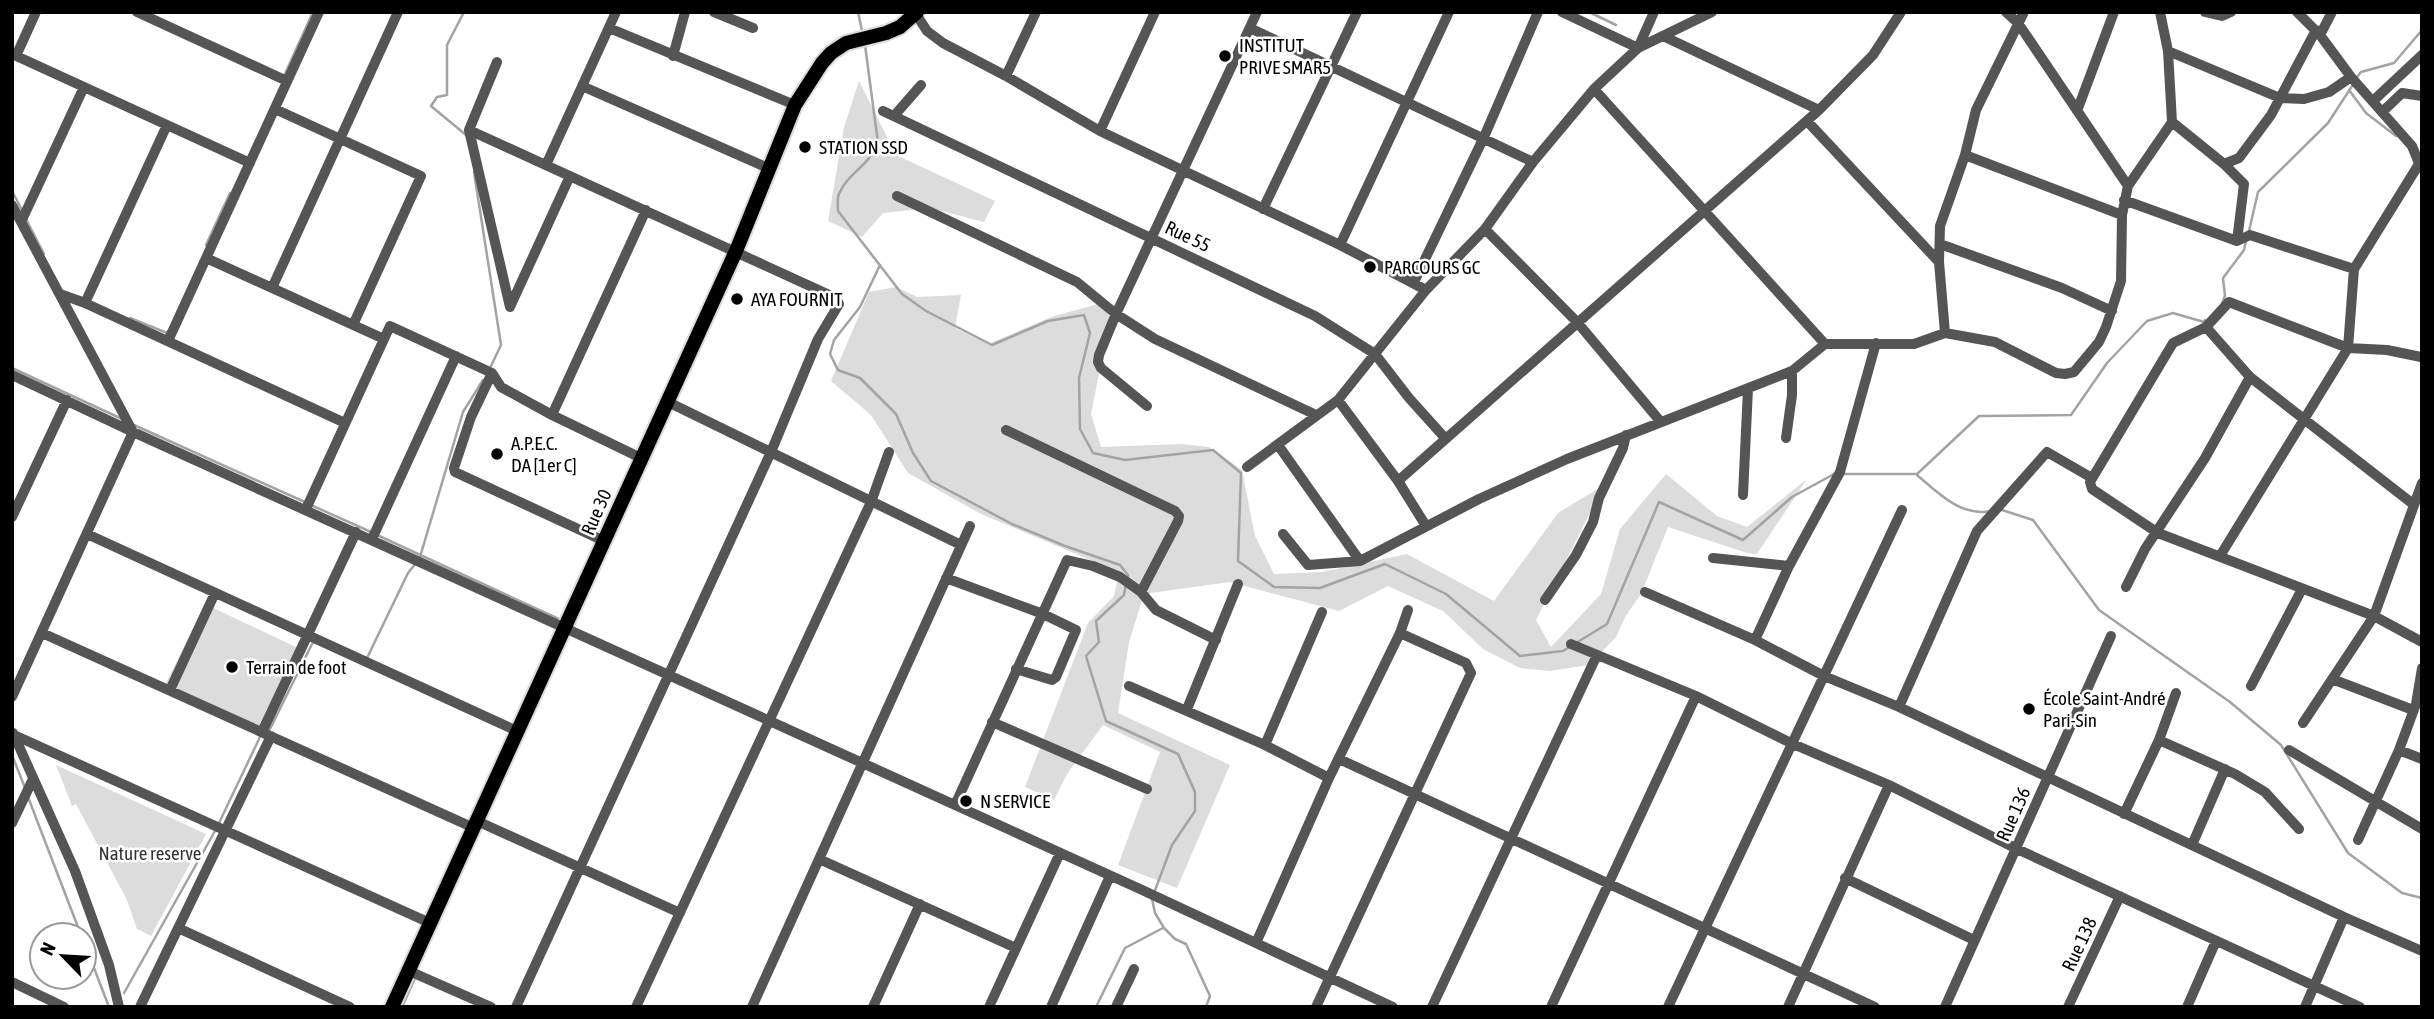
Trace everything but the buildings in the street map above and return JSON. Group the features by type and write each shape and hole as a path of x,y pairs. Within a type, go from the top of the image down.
{"main road":[{"name":"Rue 30","path":"392,1007 736,251 795,105 822,63 846,43 900,27 916,13"}],"street":[{"path":"36,12 14,55 250,163"},
{"path":"137,12 287,81"},
{"path":"168,341 319,12"},
{"path":"272,288 398,12"},
{"path":"673,56 685,12"},
{"path":"714,12 753,29"},
{"path":"1006,76 1036,12"},
{"path":"1100,131 1155,12"},
{"path":"1147,406 1101,368 1098,362 1116,314 1257,12"},
{"path":"1263,209 1357,12"},
{"path":"1340,245 1449,12"},
{"path":"1414,282 1484,137 1538,12"},
{"path":"1638,48 1654,12"},
{"path":"1247,467 1338,400 1426,290 1485,229 1534,162 1594,89 1638,48 1712,12"},
{"path":"1398,481 1819,110 1873,55 1901,12"},
{"path":"2006,12 2018,23 2129,186"},
{"path":"1945,333 1939,262 1940,226 1965,155 1976,110 2024,12"},
{"path":"2077,111 2115,12"},
{"path":"1283,534 1308,565 1360,561 1516,481 1660,421 1792,371 1825,344 1914,344 1945,333 1995,342 2056,373 2074,372 2099,342 2121,281 2122,215 2129,186 2172,122 2168,51 2160,12"},
{"path":"2205,12 2222,16 2231,12"},
{"path":"2220,556 2348,348 2354,269 2420,167 2417,148 2351,77 2318,32 2297,12"},
{"path":"2224,164 2239,158 2271,115 2332,12"},
{"path":"546,165 615,13"},
{"path":"916,13 927,31 943,43 1100,131 1340,245 1426,290"},
{"path":"1565,13 1638,48"},
{"path":"609,28 795,105"},
{"path":"1250,28 1534,162"},
{"path":"1663,36 1819,110"},
{"path":"2168,51 2280,98 2304,99 2329,92 2351,77"},
{"path":"2370,97 2422,55"},
{"path":"497,62 469,130 510,307 570,176"},
{"name":"Rue 55","path":"921,85 889,114 1315,316 1375,354 1445,438"},
{"path":"582,86 768,168"},
{"path":"21,222 85,88"},
{"path":"1594,89 1825,344"},
{"path":"2382,112 2402,93 2422,96"},
{"path":"275,109 421,176 353,325"},
{"path":"1807,121 1939,262"},
{"path":"2172,122 2224,164 2244,184 2237,241"},
{"path":"85,303 167,125"},
{"path":"469,130 836,298 839,304 818,339 771,453 516,1007"},
{"path":"1965,155 2122,215"},
{"path":"897,196 1077,282 1116,314 1155,339 1316,415"},
{"path":"2124,200 2237,241 2250,234 2354,269"},
{"path":"12,205 133,432"},
{"path":"552,415 646,210"},
{"path":"1485,229 1577,321 1660,421"},
{"path":"1940,244 2062,288 2112,311"},
{"path":"206,258 384,340"},
{"path":"60,294 85,303 345,423"},
{"path":"2422,357 2387,350 2348,348 2229,302 2207,327 2173,343 2092,478 2090,486 2158,533 2374,616 2422,642"},
{"path":"306,509 390,326 492,373 501,387 641,458"},
{"path":"2207,327 2250,377 2413,504"},
{"path":"1755,639 1788,566 1840,472 1875,343"},
{"path":"372,539 456,356"},
{"path":"1786,438 1792,395 1792,371"},
{"path":"492,373 471,417 455,472 604,541"},
{"path":"12,375 1393,1007"},
{"path":"2126,587 2145,549 2206,458 2250,377"},
{"path":"1743,495 1748,388"},
{"path":"12,517 67,400"},
{"path":"1338,400 1398,481 1426,526"},
{"path":"668,402 961,545"},
{"path":"1006,430 1175,511 1179,516 1178,521 1141,592"},
{"path":"12,698 133,432"},
{"path":"1545,600 1576,555 1593,522 1599,498 1623,448 1626,435"},
{"path":"1278,445 1360,561"},
{"path":"636,1007 871,502 889,452"},
{"path":"1899,707 1977,531 2046,452 2092,478"},
{"path":"2304,723 2374,616 2422,482"},
{"path":"1668,1007 1902,510"},
{"path":"752,1007 970,526"},
{"path":"140,1007 221,828 314,638 356,532"},
{"path":"87,534 517,731"},
{"path":"1713,558 1788,566"},
{"path":"955,805 1065,562 1071,559 1120,577 1141,592 1156,610 1216,640"},
{"path":"946,578 1042,614 1076,630 1056,677 1047,680 1016,669"},
{"path":"1187,709 1238,584"},
{"path":"2251,686 2302,589"},
{"path":"1645,592 1755,639 1824,676 1899,707 2344,917 2422,951"},
{"path":"170,690 215,593"},
{"path":"1256,943 1329,778 1400,633 1408,610"},
{"path":"1265,745 1322,612"},
{"path":"42,633 266,734 680,913"},
{"path":"1317,1007 1471,673 1466,663 1400,633"},
{"name":"Rue 136","path":"1945,1007 2111,636"},
{"path":"1571,644 1696,696 1793,744 1889,785 2017,849 2360,1007"},
{"path":"1432,1007 1597,655"},
{"path":"2358,840 2399,750 2413,710 2422,668"},
{"path":"2332,679 2413,710"},
{"path":"1129,685 1265,745 1329,778"},
{"path":"2124,814 2159,740 2176,693"},
{"path":"1551,1007 1696,696"},
{"path":"992,722 1147,789"},
{"path":"13,733 75,871 109,965 119,1007"},
{"path":"13,733 430,923"},
{"path":"2159,740 2225,769 2265,792 2299,829"},
{"path":"2290,750 2422,829"},
{"path":"2399,750 2422,759"},
{"path":"1339,759 1875,1007"},
{"path":"2192,845 2225,769"},
{"path":"12,823 33,779"},
{"path":"1788,1007 1889,785"},
{"path":"989,1007 1060,853"},
{"path":"819,859 1016,948"},
{"path":"1051,1007 1110,876"},
{"path":"1845,878 1974,940"},
{"name":"Rue 138","path":"2068,1007 2120,896"},
{"path":"888,1007 874,1004 920,904"},
{"path":"2305,1007 2344,917"},
{"path":"178,928 350,1007"},
{"path":"2187,1007 2216,941"},
{"path":"1116,1007 1134,969"},
{"path":"409,971 491,1007"},
{"path":"12,982 64,1007"}],"green space":[{"path":"859,81 896,155 995,201 984,222 930,208 883,213 862,237 828,221 844,127"},
{"path":"896,287 917,297 961,295 955,328 988,344 1051,317 1098,304 1115,322 1101,364 1091,414 1101,447 1181,444 1209,447 1242,470 1255,536 1274,574 1322,572 1407,554 1494,601 1558,513 1604,485 1536,620 1551,647 1601,594 1620,529 1666,474 1717,516 1747,527 1807,479 1757,554 1668,527 1641,594 1625,617 1616,637 1589,665 1550,671 1520,668 1483,649 1443,611 1388,586 1339,611 1230,582 1144,594 1129,642 1118,713 1230,765 1177,888 1118,865 1160,752 1103,725 1067,774 1054,800 1025,787 1088,623 1114,596 1119,572 981,514 908,473 871,415 831,381 869,292"},
{"name":"Terrain de foot","path":"205,604 298,648 260,730 165,685"},
{"name":"Nature reserve","path":"56,765 206,834 151,936 137,929 127,900 76,804 72,806"}],"waterway":[{"path":"284,76 313,12"},
{"path":"464,12 447,45 447,95 437,97 431,106 466,135"},
{"path":"858,12 863,35"},
{"path":"1589,12 1616,25"},
{"path":"2357,77 2361,72 2394,63 2422,30"},
{"path":"865,45 878,143 869,158 843,187 838,198 838,211 902,294 926,311 992,345 1048,321 1084,315 1090,333 1079,378 1080,429 1093,453 1125,460 1213,450 1241,473 1238,561 1274,587 1320,588 1385,564 1446,594 1520,656 1563,651 1571,646"},
{"path":"2249,231 2258,192 2328,123 2354,83"},
{"path":"2349,90 2366,113 2396,136"},
{"path":"474,172 501,345 491,366"},
{"path":"12,191 22,210"},
{"path":"206,245 230,193"},
{"path":"26,219 44,254"},
{"path":"2222,303 2225,296 2223,278 2244,250 2246,241"},
{"path":"880,265 860,307 834,340 830,354 838,370 860,378 896,414 913,453 931,481 1012,524 1120,565 1128,578"},
{"path":"1844,474 1917,474 1979,416 2071,415 2107,363 2147,321 2173,313 2204,322 2205,320"},
{"path":"130,318 167,333 168,331"},
{"path":"12,368 122,419"},
{"path":"420,557 463,412 483,380"},
{"path":"134,425 307,503"},
{"path":"1576,643 1607,624 1659,502 1743,540 1792,497 1834,474"},
{"path":"1917,475 1959,507 1979,512 1990,511"},
{"path":"313,506 371,532"},
{"path":"1999,509 2033,520 2099,610 2230,702 2281,745 2348,853 2402,893 2422,898"},
{"path":"377,535 561,620"},
{"path":"367,658 408,573 416,563"},
{"path":"1126,584 1124,595 1096,621 1099,642 1086,656 1106,721 1178,754 1195,792 1195,811 1172,845 1154,893"},
{"path":"269,731 314,640"},
{"path":"218,825 260,737"},
{"path":"12,755 25,788"},
{"path":"28,797 76,921"},
{"path":"124,993 215,831"},
{"path":"1152,899 1155,913 1164,928 1175,939 1186,944 1210,996 1206,1007"},
{"path":"1096,1007 1125,948 1163,928"},
{"path":"98,978 109,1007"},
{"path":"402,1007 415,978"}],"place":[{"name":"INSTITUT PRIVE SMAR5","path":"1225,56"},
{"name":"STATION SSD","path":"805,147"},
{"name":"PARCOURS GC","path":"1370,267"},
{"name":"AYA FOURNIT","path":"737,299"},
{"name":"A.P.E.C. DA [1er C]","path":"497,454"},
{"name":"Terrain de foot","path":"232,667"},
{"name":"École Saint-André Pari-Sin","path":"2029,709"},
{"name":"N SERVICE","path":"966,801"}]}
